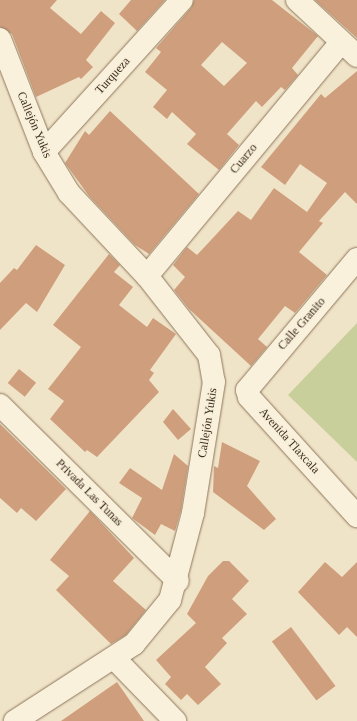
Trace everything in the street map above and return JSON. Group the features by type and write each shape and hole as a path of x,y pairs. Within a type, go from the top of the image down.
{"street":[{"name":"Turqueza","path":"44,152 182,0"},
{"path":"297,0 357,56"},
{"name":"Callejón Yukis","path":"0,39 44,152 69,193 147,276 209,356 214,382 193,513 178,581 170,600 134,644 15,721"},
{"name":"Cuarzo","path":"147,276 341,42"},
{"name":"Calle Granito","path":"247,390 357,259"},
{"path":"214,382 247,390"},
{"name":"Avenida Tlaxcala","path":"247,390 250,397 357,516"},
{"name":"Privada Las Tunas","path":"0,404 178,581"},
{"path":"114,658 175,721"}],"green space":[{"path":"357,323 357,462 288,395"}],"building":[{"path":"0,0 57,0 50,8 81,34 101,11 115,23 86,60 93,67 81,79 79,77 36,97 12,34 0,27"},
{"path":"131,0 165,0 137,31 119,14"},
{"path":"194,0 272,0 318,36 292,68 298,75 285,90 281,87 262,107 256,101 227,134 239,145 219,170 187,144 196,134 172,112 167,119 153,107 167,90 145,72 161,52 156,48 191,8","holes":["222,42 247,63 224,86 201,65"]},
{"path":"315,0 357,0 357,38 337,20"},
{"path":"357,71 357,204 345,192 319,221 323,223 299,252 327,275 295,313 285,306 258,339 267,347 251,366 189,309 174,290 185,277 173,265 187,247 197,255 238,211 251,220 274,188 307,212 327,183 300,164 285,185 261,167 321,94 325,98"},
{"path":"110,111 199,194 149,254 135,245 89,196 65,163 85,131 89,135"},
{"path":"36,245 65,265 37,312 26,303 0,330 0,283 14,268 17,270"},
{"path":"109,254 120,265 114,272 133,287 119,305 147,327 153,318 176,334 150,370 154,373 149,380 159,392 97,457 87,450 85,452 50,419 64,401 48,389 81,347 53,325"},
{"path":"19,369 36,383 25,397 8,383"},
{"path":"173,409 191,429 178,440 163,422"},
{"path":"0,424 66,489 36,521 21,508 17,513 0,498"},
{"path":"222,442 260,461 247,486 276,519 264,530 213,492 214,466 218,468"},
{"path":"174,454 188,466 181,510 175,531 161,524 155,535 132,518 142,498 119,483 130,468 162,490"},
{"path":"90,511 134,558 113,581 146,610 126,635 111,644 56,590 69,576 50,560"},
{"path":"223,561 229,561 249,581 232,599 247,614 222,638 227,643 205,667 221,684 198,705 187,694 181,700 165,684 171,677 156,660 196,623 187,614 208,576"},
{"path":"325,562 342,577 357,562 357,637 347,627 339,635 298,592"},
{"path":"291,627 336,686 316,701 272,641"},
{"path":"117,682 144,721 61,721"}]}
